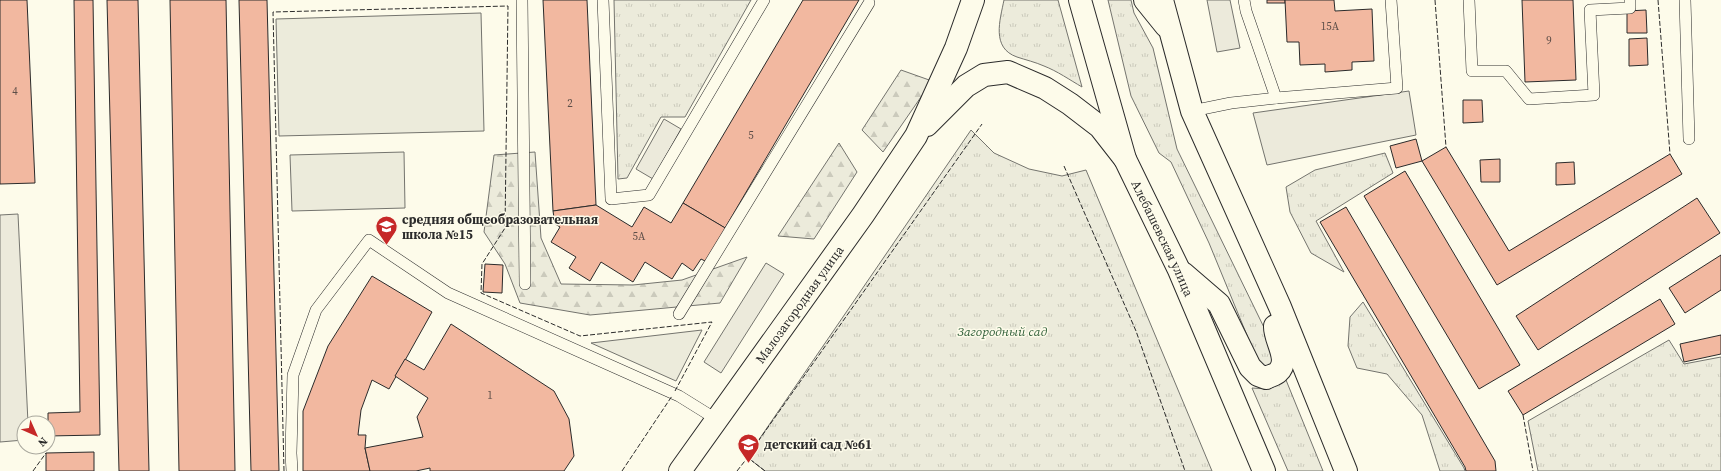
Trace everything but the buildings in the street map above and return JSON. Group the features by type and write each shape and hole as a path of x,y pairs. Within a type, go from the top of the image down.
{"main road":[{"name":"Малозагородная улица","path":"680,471 862,215 916,136 956,48 973,0"},
{"name":"Алебашевская улица","path":"1080,0 1125,159 1179,270 1264,471"},
{"path":"1145,0 1169,30"},
{"path":"1162,0 1192,111 1280,307 1346,471"},
{"name":"Малозагородная улица","path":"916,136 966,86 984,75 1008,72 1045,88 1070,104 1100,127 1125,159"},
{"path":"1179,270 1219,304 1250,367 1258,375 1266,378 1278,372 1282,365 1282,354 1275,328 1280,307"}],"lane":[{"path":"522,0 525,284"},
{"path":"603,0 611,199 649,195 764,0"},
{"path":"1244,0 1246,11 1276,98"},
{"path":"1192,111 1231,103 1397,88 1391,0"},
{"path":"1469,0 1472,71 1506,71 1529,99 1594,95 1590,10 1630,8 1630,0"},
{"path":"1685,0 1689,139"},
{"path":"679,314 869,3"},
{"path":"292,471 293,375 316,310 369,240 448,293 679,396 716,419"}],"green space":[{"path":"614,0 751,0 685,117 661,117 627,178 618,179"},
{"path":"1004,0 1058,0 1082,87 1049,68 1009,53 1003,47 999,33"},
{"path":"1108,0 1131,0 1134,13 1153,48 1177,149 1275,350 1277,359 1267,369 1258,362 1209,243 1171,162 1159,153 1131,96"},
{"path":"481,13 484,131 279,136 276,19"},
{"path":"901,70 932,81 883,152 862,130"},
{"name":"Загородный сад","path":"971,130 994,153 1029,169 1062,176 1086,170 1212,471 765,471 747,457"},
{"path":"839,143 857,172 814,239 778,236"},
{"path":"404,152 405,208 292,211 290,155"},
{"path":"535,152 541,238 561,284 633,285 682,280 747,257 720,303 590,315 520,303 505,264 484,232 494,155"},
{"path":"1385,153 1393,173 1316,221 1344,272 1311,253 1290,212 1286,187 1315,170"},
{"path":"1363,302 1465,471 1440,471 1422,415 1387,374 1357,368 1348,346 1350,317"},
{"path":"702,330 676,381 591,343"},
{"path":"1669,340 1684,364 1721,357 1721,471 1538,471 1528,421"},
{"path":"1286,380 1323,471 1288,471 1252,388 1270,388"}],"shaded area":[{"path":"1207,0 1230,0 1240,48 1217,52"},
{"path":"1409,91 1416,135 1267,165 1253,113"},
{"path":"664,119 681,129 653,179 636,169"},
{"path":"18,214 28,415 16,415 16,441 0,442 0,215"},
{"path":"766,263 784,274 721,373 704,362"}],"fence":[{"path":"1435,0 1446,147"},
{"path":"1658,0 1670,154"},
{"path":"284,471 273,12 508,6 505,228 482,264 481,293 580,336 712,322 675,391"},
{"path":"765,471 747,457 982,124"},
{"path":"1064,166 1136,331 1185,471"},
{"path":"622,471 672,396"},
{"path":"1523,415 1533,471"},
{"path":"33,471 45,455"},
{"path":"737,471 748,457"}],"place":[{"name":"средняя общеобразовательная школа №15","path":"386,246"},
{"name":"детский сад №61","path":"749,464"}]}
